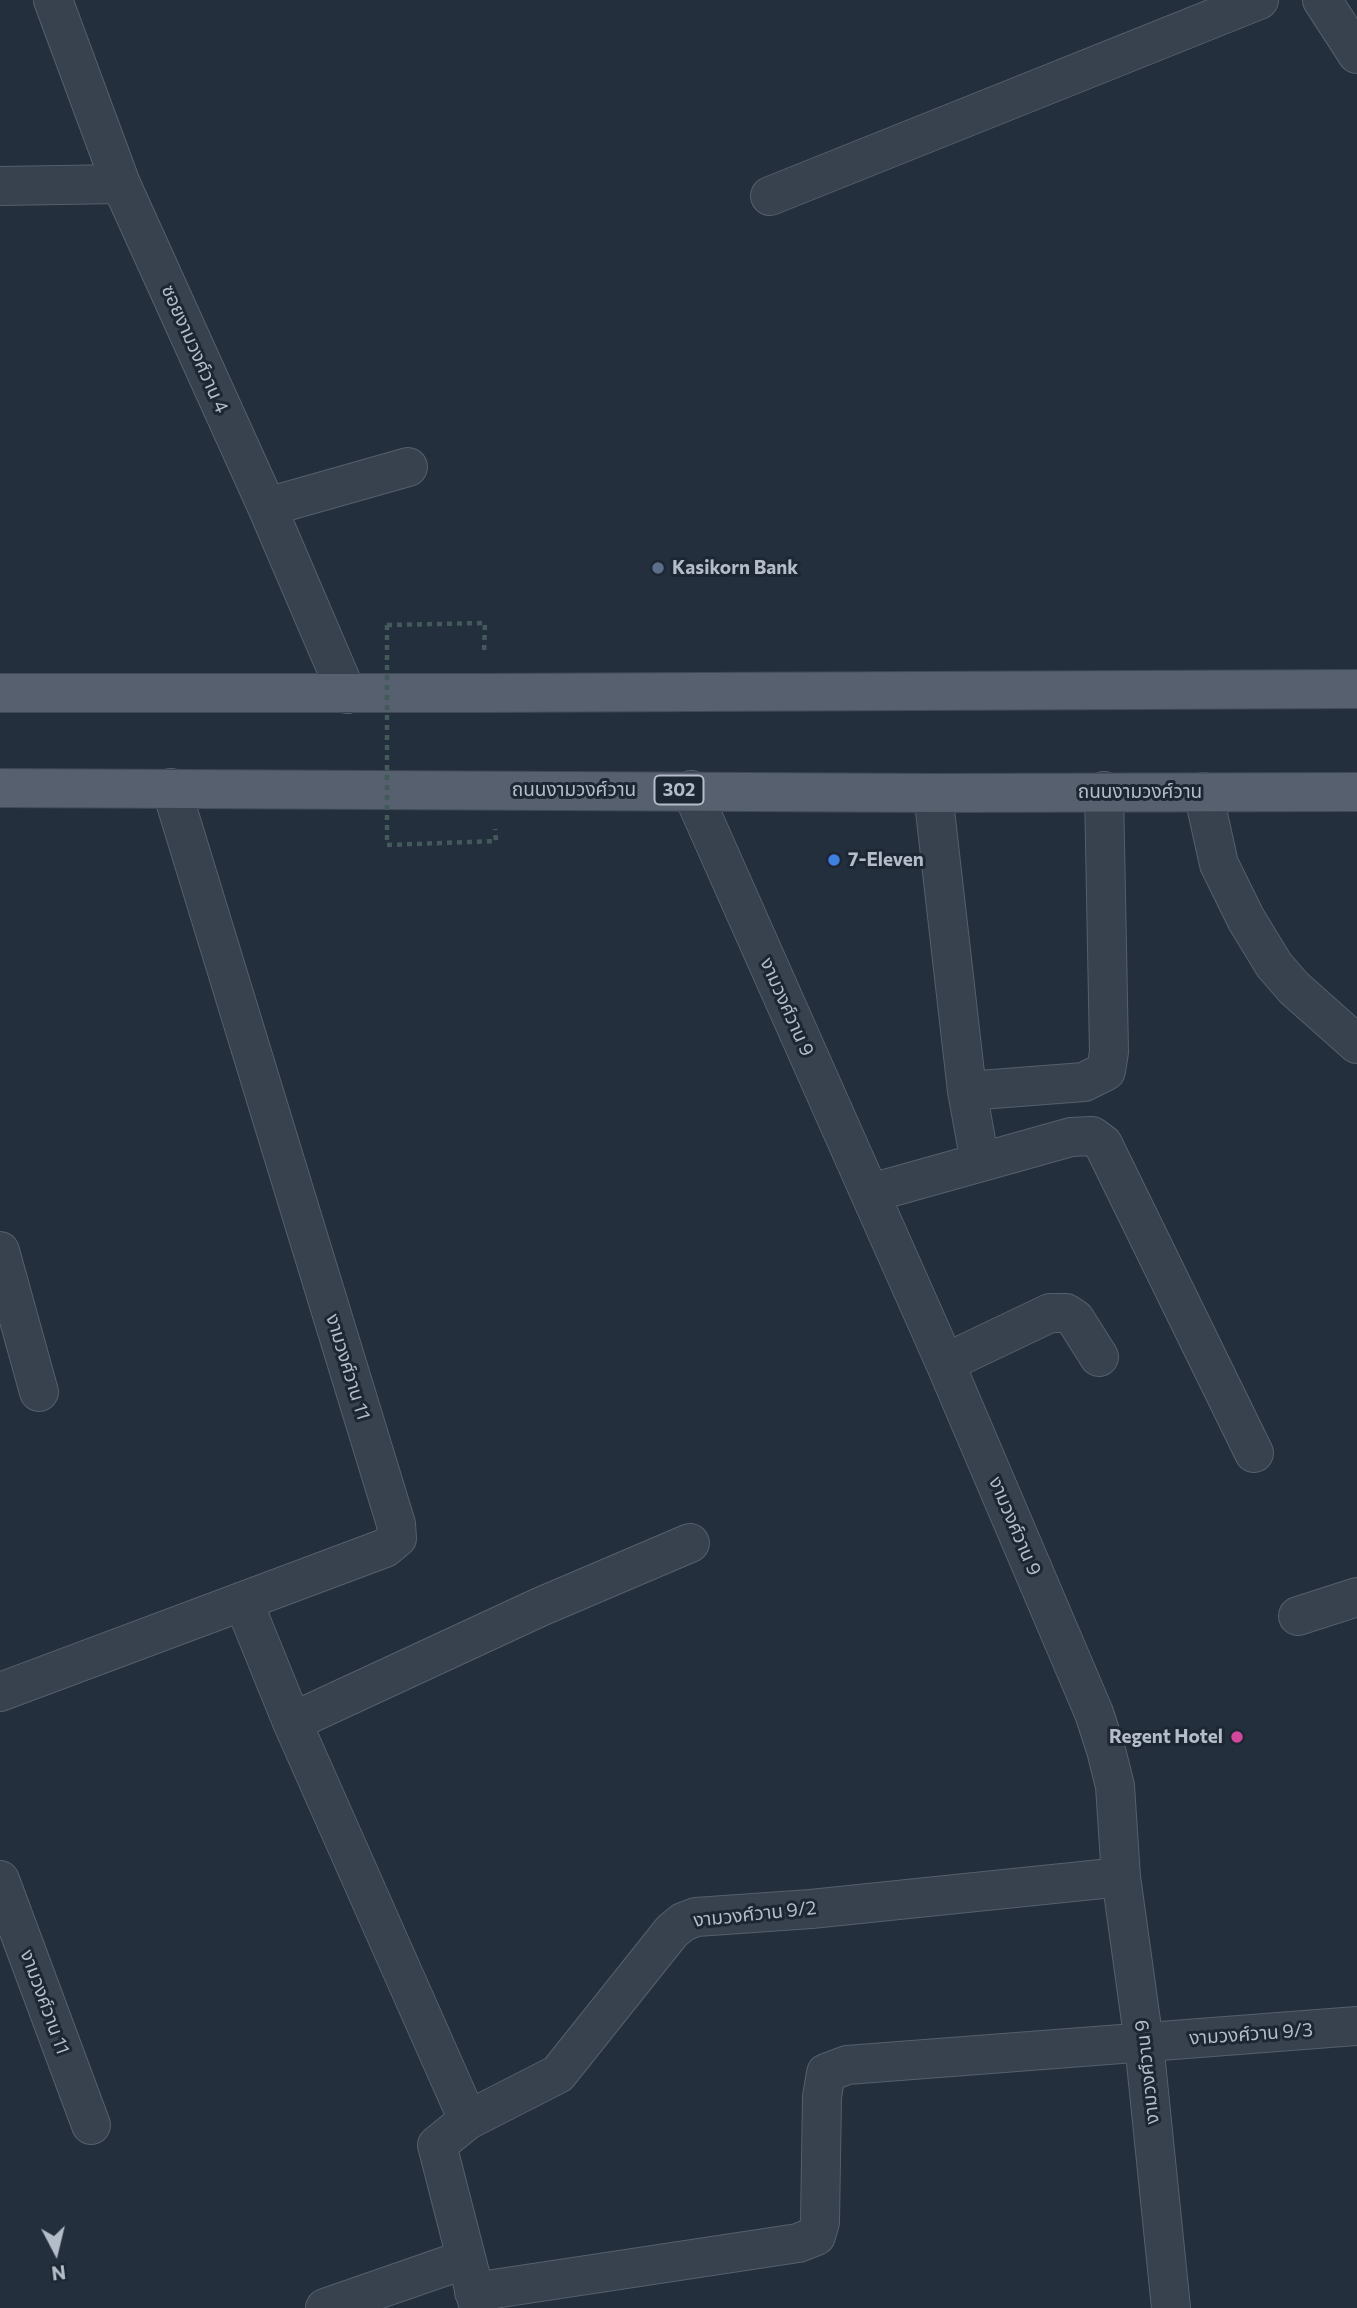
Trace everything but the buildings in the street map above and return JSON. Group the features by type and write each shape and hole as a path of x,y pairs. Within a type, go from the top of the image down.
{"main road":[{"path":"0,693 1357,689"},
{"name":"ถนนงามวงศ์วาน","path":"0,788 933,793 1357,792"}],"street":[{"name":"ซอยงามวงศ์วาน 4","path":"53,0 121,184 267,507 347,694"},
{"path":"770,196 1259,0"},
{"path":"1322,0 1357,54"},
{"path":"0,186 121,184"},
{"path":"267,507 408,467"},
{"name":"งามวงศ์วาน 11","path":"0,1692 385,1548 397,1538 396,1524 171,788"},
{"name":"งามวงศ์วาน 9","path":"691,790 945,1363 1089,1701 1107,1750 1115,1786 1121,1877 1144,2043 1171,2308"},
{"path":"967,1091 1084,1082 1106,1071 1109,1052 1104,792"},
{"path":"1203,792 1219,864 1274,965 1294,988 1357,1044"},
{"path":"933,793 967,1091 980,1162"},
{"path":"871,1193 1071,1136 1092,1136 1103,1144 1254,1453"},
{"path":"0,1251 39,1392"},
{"path":"945,1363 1049,1313 1066,1313 1075,1319 1098,1357"},
{"path":"292,1722 540,1607 690,1544"},
{"path":"1298,1616 1357,1597"},
{"path":"243,1601 292,1722 468,2120"},
{"name":"งามวงศ์วาน 9/2","path":"473,2286 437,2145 468,2120 558,2074 672,1931 689,1920 696,1917 811,1909 1121,1877"},
{"name":"งามวงศ์วาน 11","path":"0,1880 91,2125"},
{"name":"งามวงศ์วาน 9/3","path":"473,2286 798,2243 816,2236 820,2222 822,2097 826,2073 847,2066 1357,2026"},
{"path":"325,2308 473,2286"}],"path":[{"path":"485,623 387,625 387,845 495,841"}],"place":[{"name":"Kasikorn Bank","path":"658,568"},
{"name":"7-Eleven","path":"834,860"},
{"name":"Regent Hotel","path":"1237,1737"}]}
